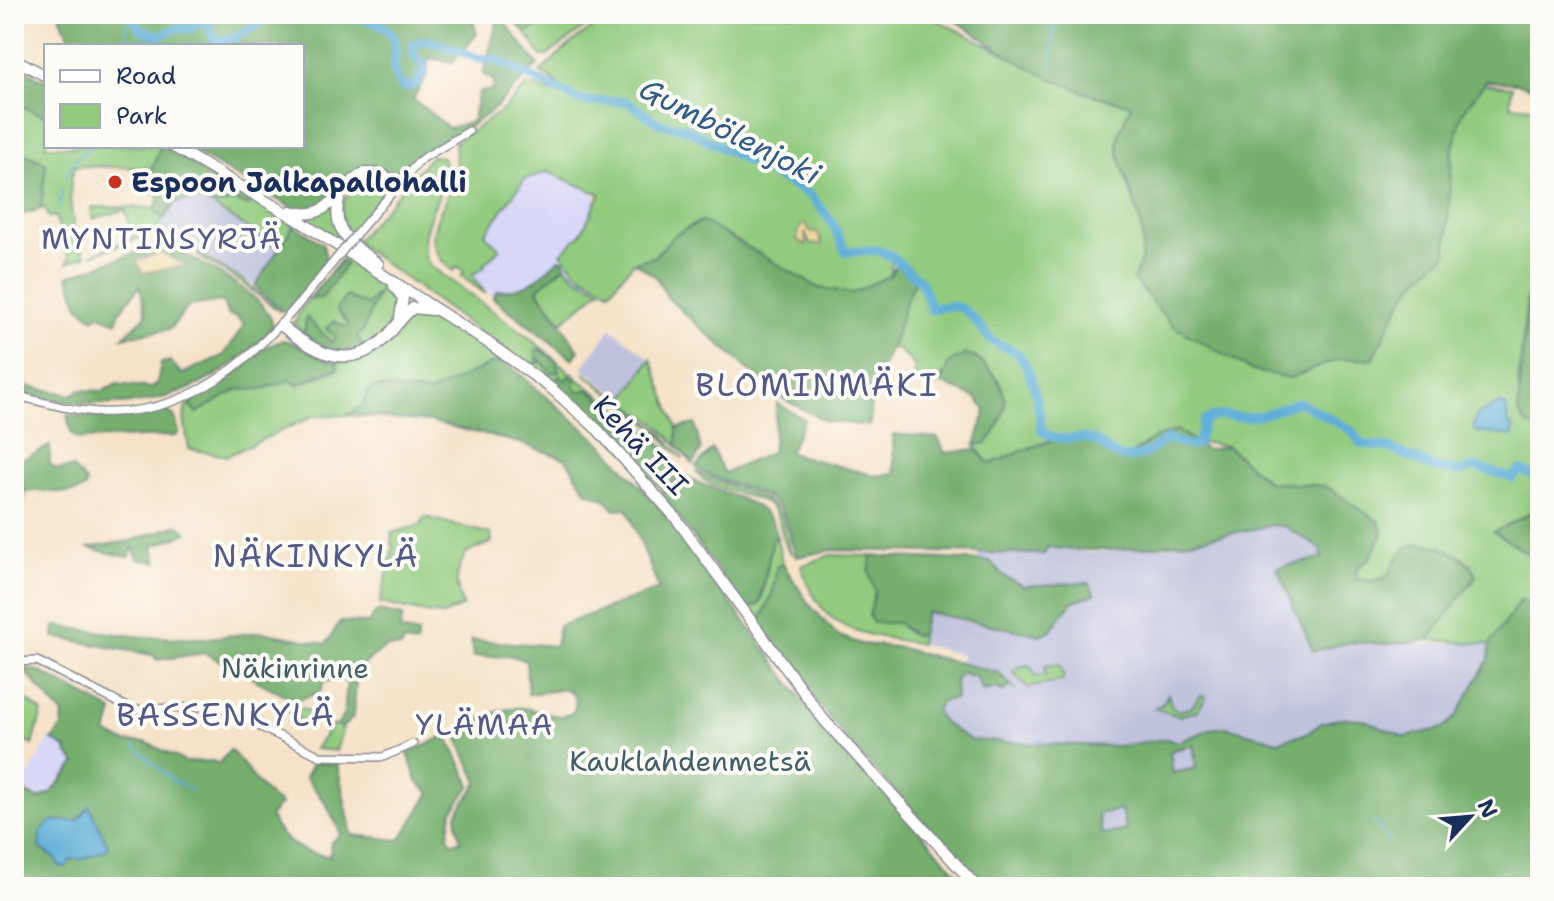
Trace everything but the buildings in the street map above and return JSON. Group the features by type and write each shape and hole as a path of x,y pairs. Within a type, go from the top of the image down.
{"highway":[{"path":"14,59 44,75"},
{"name":"Kehä III","path":"175,148 403,287 552,389 625,457 675,517 824,720 977,887"},
{"path":"277,208 309,215 322,211 354,179 369,171 382,174 398,185"},
{"path":"340,195 336,216 341,230 403,287"},
{"path":"384,275 403,298 399,320"},
{"path":"283,323 313,348 330,356 359,354 381,342 399,320 419,306 443,313"}],"street":[{"path":"14,395 62,407 101,412 157,405 195,392 231,372 255,353 283,323 422,158 469,131"},
{"path":"14,662 37,661 133,710 218,706 320,756 383,757 413,744"}],"shaded area":[{"path":"548,172 594,191 596,203 581,234 561,253 577,273 603,287 576,277 560,259 531,285 493,294 493,298 472,275 499,250 484,235 525,179"},
{"path":"200,199 279,248 255,286 172,235 155,233 175,203"},
{"path":"611,328 651,359 623,400 582,368"},
{"path":"1275,525 1286,527 1321,549 1322,557 1277,568 1313,651 1351,642 1490,644 1489,659 1456,717 1443,728 1405,737 1362,719 1322,723 1306,734 1277,741 1226,727 1210,729 1179,742 1166,739 1118,746 970,740 944,723 936,712 962,655 920,644 926,611 968,622 979,554 1044,554 1046,546 1090,553 1169,546"},
{"path":"50,738 68,750 66,753 76,763 52,793 38,799 21,787"},
{"path":"1193,745 1196,769 1173,773 1169,751"},
{"path":"1122,809 1126,830 1102,835 1098,814"}],"green space":[{"path":"59,14 368,14 379,21 382,14 471,14 477,34 453,62 428,58 428,73 413,99 449,128 472,122 479,92 493,90 494,81 483,74 499,15 538,65 493,110 456,136 427,150 408,166 396,171 364,168 314,211 300,212 186,148 304,148 304,44 73,44"},
{"path":"507,14 560,14 526,33"},
{"path":"560,14 602,14 547,56 541,56 526,33"},
{"path":"612,14 925,14 1085,93 1131,105 1120,131 1118,147 1142,229 1143,246 1133,279 1290,378 1339,359 1373,359 1410,289 1446,256 1452,152 1462,113 1483,84 1512,87 1510,105 1540,108 1540,207 1536,208 1530,244 1533,276 1540,272 1540,288 1527,298 1518,384 1527,425 1540,428 1540,512 1534,511 1494,532 1540,561 1540,887 1404,738 1446,746 1526,603 1490,644 1429,640 1464,588 1474,582 1472,564 1446,550 1424,546 1406,554 1387,577 1372,581 1356,579 1356,569 1369,559 1378,521 1325,486 1268,482 1227,446 1205,443 1127,457 1093,439 1075,437 1037,445 989,464 975,445 987,443 999,381 976,357 944,373 937,385 913,376 915,366 899,350 891,348 903,288 899,265 892,256 891,275 853,293 819,288 701,221 674,235 654,257 634,262 610,291 577,273 561,253 581,234 600,194 548,172 525,179 485,234 500,249 484,264 485,267 472,275 486,294 461,276 464,271 457,266 453,271 441,259 433,235 455,173 455,142 502,111 528,85 554,93 558,84 540,72 570,44"},
{"path":"943,14 1540,14 1540,91 1517,83 1486,81 1462,113 1452,152 1446,256 1410,289 1373,359 1339,359 1290,378 1253,371 1173,326 1133,279 1143,246 1142,229 1118,147 1120,132 1131,105 1039,73"},
{"path":"14,64 44,80 44,116 14,102"},
{"path":"14,102 44,116 44,148 160,148 152,168 75,166 70,200 77,236 86,256 67,263 69,258 55,216 49,218 45,208 41,209 46,163 14,149"},
{"path":"160,148 164,148 253,200 249,206 235,201 213,206 200,199 175,203 164,219 155,213 159,194 151,194 152,168"},
{"path":"14,149 46,163 41,209 14,217"},
{"path":"431,156 442,157 445,169 425,236 424,250 429,265 530,338 582,382 647,430 668,451 589,390 580,392 557,379 569,397 355,242"},
{"path":"369,176 382,179 385,190 349,236 342,218 344,202 353,188"},
{"path":"253,200 294,225 279,248 213,206 235,201 249,206"},
{"path":"335,202 352,248 302,217"},
{"path":"92,207 158,208 155,213 164,219 155,233 91,255 134,237 125,210 92,219"},
{"path":"1540,207 1540,272 1532,276 1530,244 1536,208"},
{"path":"702,221 819,288 853,293 891,275 897,261 915,281 875,384 870,426 826,421 781,398 668,298 656,277 634,262 654,257 674,235"},
{"path":"294,225 323,244 326,260 288,311 282,311 255,286"},
{"path":"163,243 244,290 269,314 273,327 245,355 216,376 185,391 154,400 87,404 14,391 14,384 72,395 79,390 103,391 117,384 152,388 157,384 161,363 170,361 182,374 224,355 244,325 237,317 228,315 222,301 189,306 170,329 123,337 146,315 140,286 119,312 117,322 99,315 94,319 79,306 68,276"},
{"path":"198,253 243,280 280,312 241,282 198,256"},
{"path":"344,256 389,286 399,301 394,320 384,334 371,344 339,350 307,336 294,323 302,307"},
{"path":"559,259 565,266 537,289 579,350 573,359 493,298 497,291 531,282"},
{"path":"341,261 346,264 322,298 309,299"},
{"path":"565,266 576,277 601,289 562,322 537,289"},
{"path":"1540,288 1540,428 1527,425 1518,412 1527,298"},
{"path":"379,290 363,331 357,336 364,348 331,353 304,334 306,317 331,342 336,337 326,329 334,321 346,327 349,325 336,309 346,296 367,305"},
{"path":"427,310 502,359 429,393 380,387 367,392 364,404 348,415 313,416 227,456 189,449 185,411 187,404 197,394 197,413 236,390 262,389 290,380 297,385 338,369 337,362 358,359 378,350 409,317"},
{"path":"283,340 337,362 338,369 326,371 297,385 290,380 262,389 236,390 197,413 190,407 197,394 238,372 266,347"},
{"path":"540,349 556,361 559,372 551,373 542,362 535,364 537,360 541,361 536,356 536,350"},
{"path":"965,354 986,367 1003,391 1002,417 987,443 975,445 986,410 976,398 940,383 949,363"},
{"name":"Kauklahdenmetsä","path":"502,359 604,446 659,507 814,715 970,887 14,887 14,795 24,792 38,799 51,793 76,763 66,752 67,749 52,740 62,727 63,715 22,668 39,671 113,711 107,734 125,742 146,742 185,762 213,761 218,764 230,750 265,792 280,804 270,816 286,840 320,855 330,856 331,842 341,834 326,803 305,777 313,763 337,764 352,835 400,840 430,793 417,782 408,753 447,735 471,785 452,812 448,837 452,842 461,841 457,814 478,782 455,732 508,709 523,708 558,716 572,713 576,703 567,689 528,694 526,661 513,656 473,657 471,640 555,646 559,626 659,589 627,508 614,509 604,498 587,492 566,459 520,443 431,422 348,415 364,404 367,392 374,387 429,393"},
{"path":"651,359 677,428 677,446 658,425 623,400"},
{"path":"584,373 658,429 683,459 654,429"},
{"path":"569,375 576,380 574,388 589,390 668,451 677,468 677,479 662,491 641,466 569,397 556,378 561,376 566,381"},
{"path":"777,403 804,419 789,453 876,476 894,473 893,434 938,438 945,453 975,449 990,464 1038,445 1075,437 1093,440 1127,457 1156,437 1177,430 1207,450 1227,446 1268,482 1325,486 1378,521 1383,534 1369,559 1356,569 1357,579 1372,581 1387,577 1403,551 1419,544 1448,550 1465,561 1476,575 1429,640 1388,644 1351,642 1313,651 1277,568 1322,558 1321,549 1286,527 1274,525 1133,548 1076,550 1047,547 1044,554 832,550 796,557 785,519 776,504 696,467 712,449 724,473 772,452"},
{"path":"167,410 175,417 179,432 176,436 78,439 71,433 67,415 101,417"},
{"path":"695,424 701,450 693,464 677,446 677,428"},
{"path":"50,446 50,464 56,469 73,468 86,482 85,488 64,493 26,492 15,463"},
{"path":"14,460 26,492 15,530 14,530"},
{"path":"679,470 706,486 752,504 773,524 777,539 773,538 759,605 745,608 662,494 681,479"},
{"path":"696,471 754,494 774,506 783,520 791,553 777,517 768,505 710,483"},
{"path":"1534,511 1540,512 1540,561 1494,532"},
{"path":"425,517 491,534 492,542 466,553 460,567 457,585 463,606 443,615 380,603 393,548 391,533 421,525"},
{"path":"179,525 187,533 153,546 157,562 138,559 133,547 129,557 87,548 129,541"},
{"path":"773,538 777,539 783,564 777,566 772,594 758,627 745,608 759,605 762,599"},
{"path":"830,555 871,556 874,623 898,623 909,634 921,635 920,644 861,632 832,618 820,606 801,566"},
{"path":"871,556 990,561 1002,575 1023,586 1088,582 1095,594 1072,602 1050,631 1040,635 926,612 921,635 914,635 898,623 873,623 869,616 875,592 869,573"},
{"path":"783,564 809,604 837,635 861,644 896,647 999,673 1016,690 1011,686 1003,691 996,688 983,691 975,676 961,673 955,680 956,698 940,702 936,712 944,723 970,740 1046,744 1118,746 1166,739 1179,742 1210,729 1226,727 1277,741 1306,734 1322,723 1340,718 1362,719 1405,737 1443,728 1456,717 1489,659 1490,644 1521,599 1540,611 1540,887 984,887 847,740 758,627 772,594 777,566","holes":["1193,745 1196,768 1173,773 1170,751","1121,810 1126,830 1102,835 1098,814"]},
{"name":"Näkinrinne","path":"377,611 403,616 400,630 418,634 416,644 404,642 401,648 386,647 357,670 353,717 343,727 337,726 344,714 347,683 341,679 324,682 320,692 295,701 205,653 157,660 153,655 54,637 55,626 143,637 208,638 262,632 326,644 340,622 368,623"},
{"path":"1058,664 1064,674 1062,681 1028,688 1014,673 1016,668 1029,665 1036,676 1046,675 1045,666"},
{"path":"14,690 42,712 33,745 14,736"},
{"path":"1168,694 1171,705 1178,711 1191,708 1201,695 1206,697 1197,711 1180,716 1154,708 1163,704"},
{"path":"284,706 303,708 319,716 315,723 307,722 293,716"},
{"path":"332,725 343,727 336,751 315,749"}],"sand":[{"path":"805,223 810,231 818,233 822,244 810,244 805,232 806,245 797,240 800,227"},
{"path":"161,253 188,265 142,273 137,260"}],"water":[{"path":"1499,403 1506,406 1508,422 1514,429 1512,436 1476,432 1473,428 1476,416"},
{"path":"89,806 109,848 83,859 71,859 66,867 59,866 56,859 39,847 41,831 51,821 78,821"}],"waterway":[{"path":"126,44 127,14"},
{"name":"Gumbölenjoki","path":"131,14 140,29 159,36 177,28 190,29 202,21 210,27 213,39 220,40 244,33 273,14"},
{"name":"Gumbölenjoki","path":"341,14 345,18 376,23 389,32 395,46 394,71 403,88 416,84 424,71 423,64 414,57 413,45 423,41 438,43 477,58 496,60 583,102 626,101 660,124 685,128 810,195 831,221 846,252 877,250 891,256 922,283 931,310 952,306 960,308 993,342 1017,353 1030,377 1041,429 1052,437 1093,440 1116,455 1131,458 1168,439 1190,446 1197,444 1204,421 1212,418 1255,416 1299,402 1351,430 1361,444 1389,448 1435,468 1460,472 1475,467 1512,478 1520,470 1540,479"},
{"path":"1051,69 1054,28 1060,14"},
{"path":"137,44 146,32"},
{"path":"66,176 75,159 89,148"},
{"path":"59,208 62,189"},
{"path":"1038,740 1044,740"},
{"path":"134,746 173,781 193,790"},
{"path":"1374,820 1389,843"}],"place":[{"name":"Espoon Jalkapallohalli","path":"115,182"}],"district":[{"name":"MYNTINSYRJÄ","path":"162,238"},
{"name":"BLOMINMÄKI","path":"817,384"},
{"name":"NÄKINKYLÄ","path":"316,555"},
{"name":"BASSENKYLÄ","path":"226,714"},
{"name":"YLÄMAA","path":"485,724"}]}
